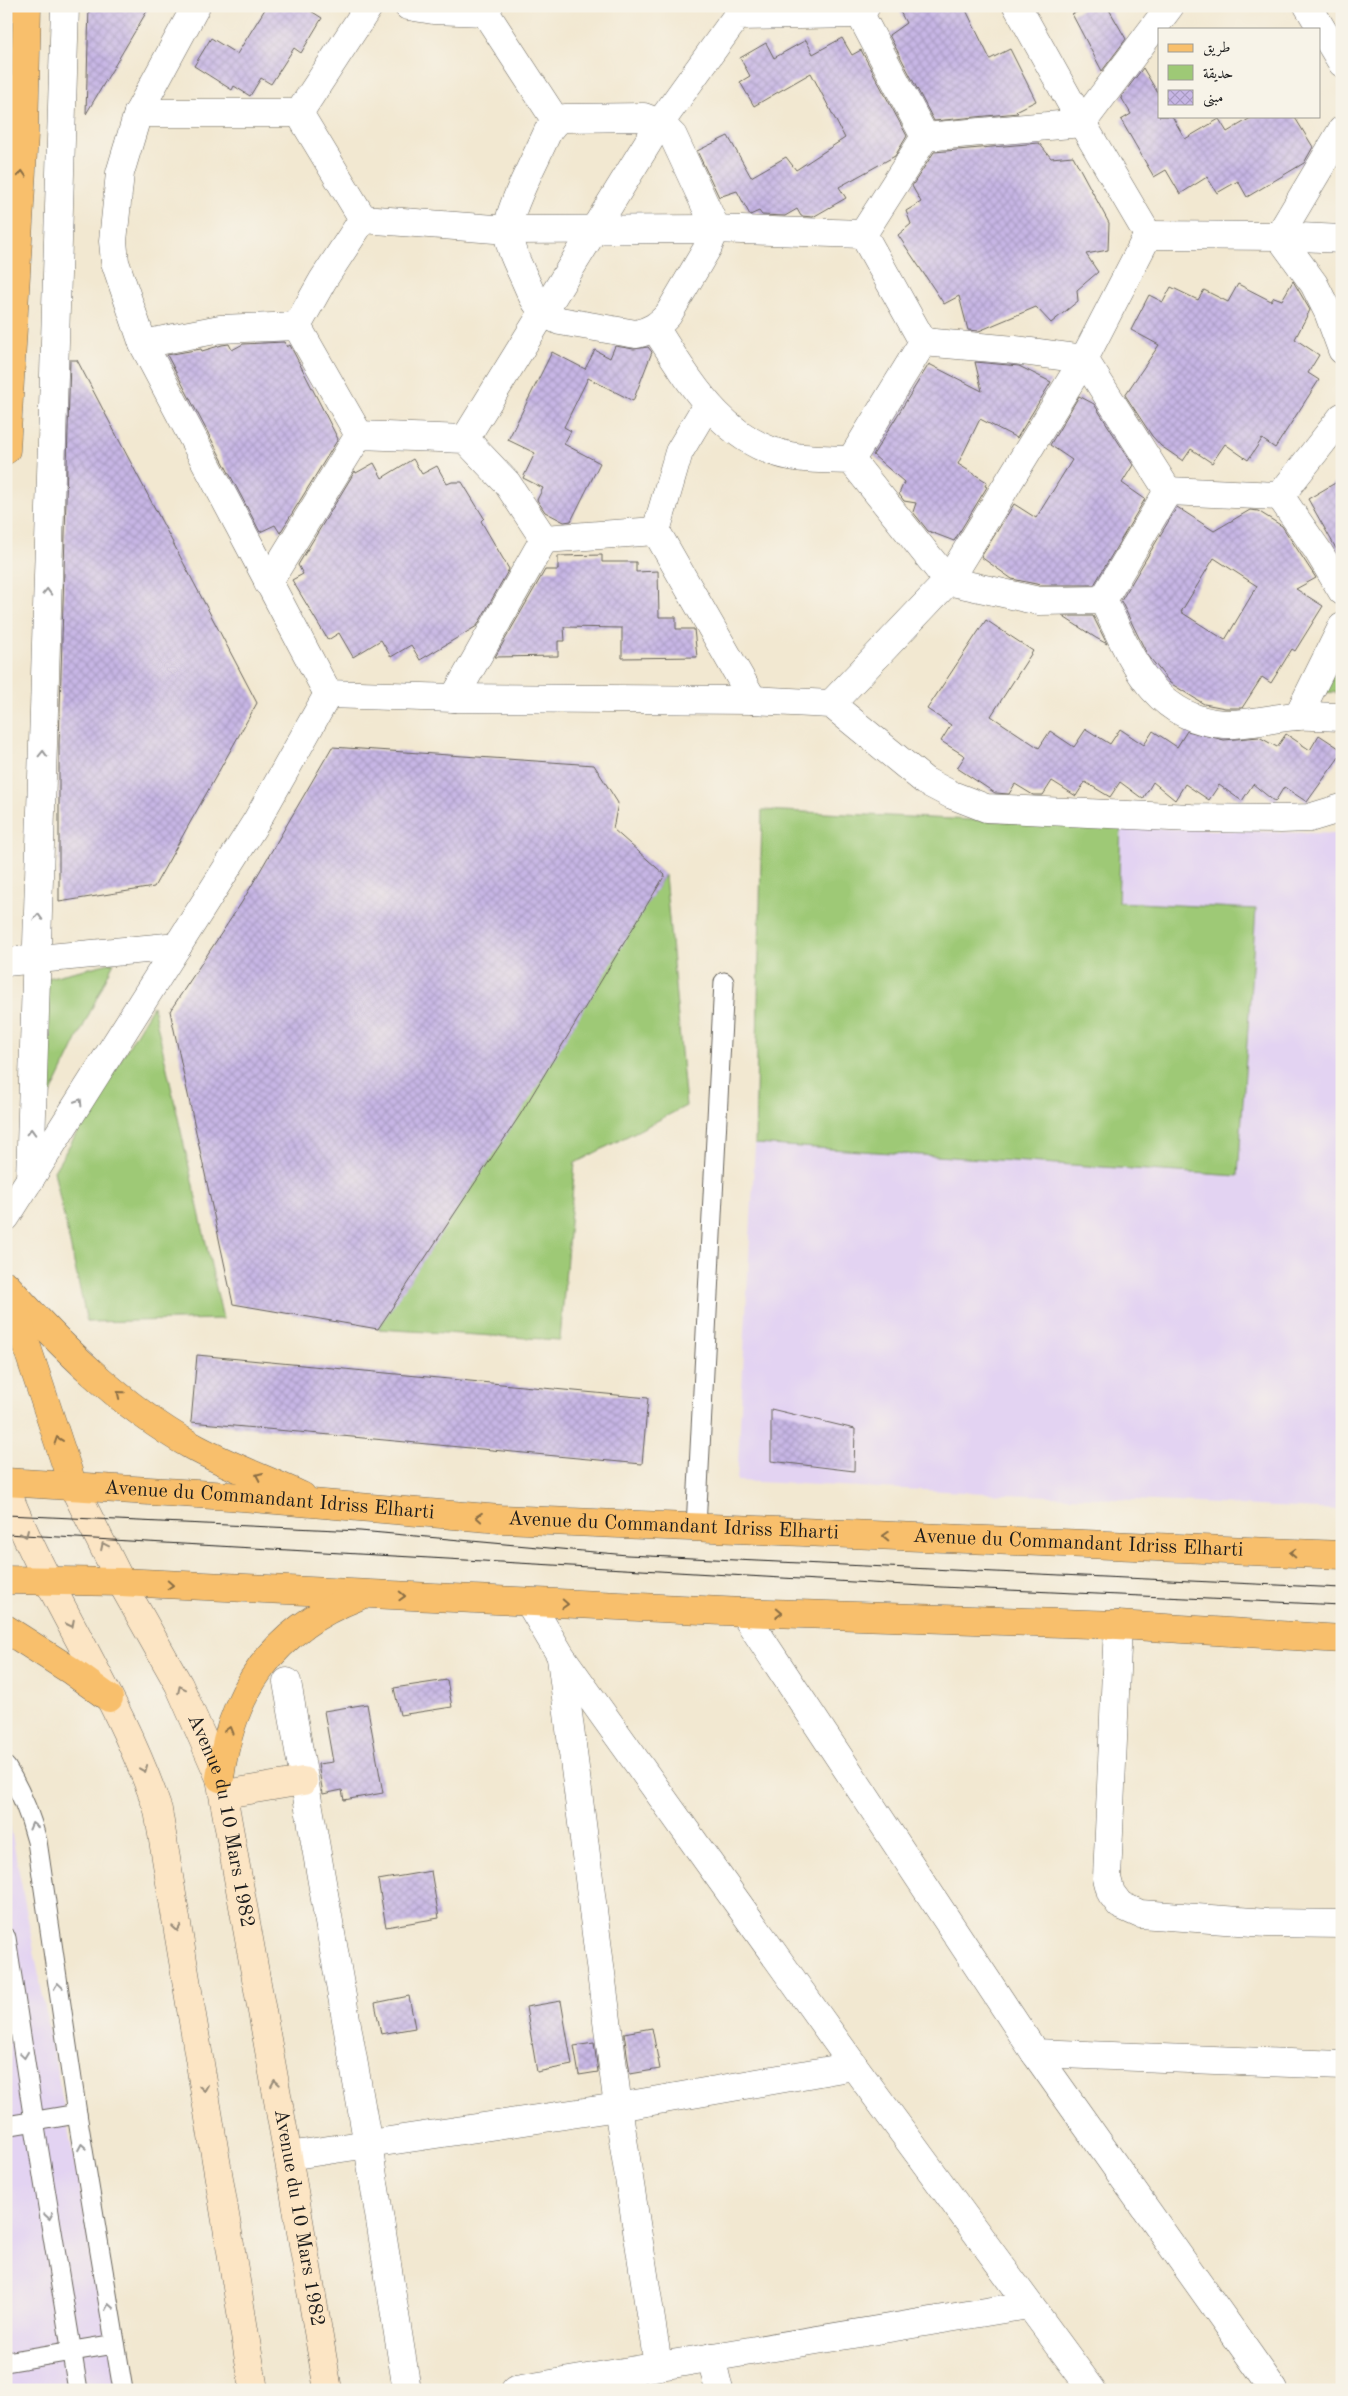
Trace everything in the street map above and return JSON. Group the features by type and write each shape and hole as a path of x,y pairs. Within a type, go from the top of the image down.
{"main road":[{"path":"6,450 24,134 27,6"},
{"path":"6,1286 79,1360 154,1421 192,1446 319,1504"},
{"name":"Avenue du 10 Mars 1982","path":"6,1286 73,1486 121,1582 179,1685 222,1786 328,2390"},
{"name":"Avenue du Commandant Idriss Elharti","path":"6,1482 500,1519 1342,1555"},
{"path":"6,1489 25,1536 127,1731 145,1771 158,1810 254,2390"},
{"path":"6,1580 121,1582 743,1612 1118,1624 1342,1639"},
{"path":"303,1781 222,1786 224,1747 233,1718 245,1690 262,1664 283,1641 307,1621 334,1606 363,1594"},
{"path":"6,1629 70,1670 109,1698"}],"street":[{"path":"30,1180 65,6"},
{"path":"196,6 138,113 120,173 113,240 115,262 144,344 328,694"},
{"path":"300,113 369,6"},
{"path":"408,6 433,10 487,9 556,121"},
{"path":"1018,6 1082,123 1148,236"},
{"path":"925,137 1082,123 1170,6"},
{"path":"1308,6 1342,63"},
{"path":"465,439 544,313 593,229 734,11 863,10 925,137"},
{"path":"138,113 300,113"},
{"path":"300,113 363,219"},
{"path":"644,117 660,123 674,136 710,214 713,229 708,247 668,315 655,328 636,334 560,321 544,313 535,303 512,250 508,230 512,212 551,126 556,121 565,118 644,117"},
{"path":"1279,236 1342,130"},
{"path":"862,234 925,137"},
{"path":"363,219 508,230 713,229 862,234"},
{"path":"297,326 323,280 363,219"},
{"path":"862,234 923,342"},
{"path":"1148,236 1279,236 1342,239"},
{"path":"832,704 948,582 1084,359 1148,236"},
{"path":"1279,236 1314,284 1328,312 1342,350"},
{"path":"144,344 220,329 297,326"},
{"path":"297,326 359,435"},
{"path":"655,328 707,405 734,430 774,452 791,456 851,460 948,582 1039,601 1103,600"},
{"path":"923,342 1015,350 1084,359"},
{"path":"851,460 923,342"},
{"path":"1084,359 1168,492"},
{"path":"707,405 679,452 656,532 753,700"},
{"path":"1280,496 1342,416"},
{"path":"268,583 359,435"},
{"path":"359,435 465,439 507,483 544,540"},
{"path":"1168,492 1280,496"},
{"path":"1103,600 1168,492"},
{"path":"1280,496 1318,551 1342,591"},
{"path":"544,540 656,532"},
{"path":"454,698 544,540"},
{"path":"1103,600 1141,676 1164,701 1202,720 1224,724 1298,716 1342,718"},
{"path":"1298,716 1342,627"},
{"path":"328,694 454,698 753,700 832,704 924,781 952,795 986,808 1191,818 1281,819 1309,818 1342,808"},
{"path":"6,1217 256,822 328,694"},
{"path":"6,962 178,946"},
{"path":"529,1602 561,1656 854,2066 1092,2390"},
{"path":"743,1612 1035,2053 1274,2390"},
{"path":"1118,1624 1107,1878 1111,1893 1120,1905 1140,1914 1267,1923 1342,1924"},
{"path":"561,1656 618,2107 658,2365"},
{"path":"287,1682 368,2145 407,2390"},
{"path":"1035,2053 1342,2065"},
{"path":"288,2156 618,2107 854,2066"},
{"path":"515,2390 1028,2305"},
{"path":"711,2357 719,2390"}],"lane":[{"path":"696,1528 724,982"},
{"path":"6,1767 17,1784 29,1812 37,1841 77,2114 123,2390"},
{"path":"6,1938 78,2390"},
{"path":"6,2126 77,2114"},
{"path":"6,2362 116,2344"}],"shaded area":[{"path":"1121,827 1342,834 1342,1510 737,1481 755,1144 1238,1176 1117,902"},
{"path":"6,1804 118,2390 6,2390"}],"green space":[{"path":"1342,662 1342,693 1324,692"},
{"path":"762,810 1121,827 1118,902 1256,909 1238,1176 755,1144"},
{"path":"665,875 686,1106 575,1163 560,1340 378,1329"},
{"path":"114,962 37,1123 43,979"},
{"path":"153,1006 223,1319 87,1322 54,1171"}],"building":[{"path":"89,6 150,6 86,114"},
{"path":"267,6 303,6 322,18 301,53 294,48 271,84 261,78 250,96 234,86 232,90 194,66 211,38 237,54"},
{"path":"897,6 964,6 990,59 1010,49 1036,101 1016,111 1018,113 934,121 889,35 906,23"},
{"path":"1089,6 1107,6 1126,39 1102,71 1072,14"},
{"path":"842,38 852,55 861,50 907,136 895,156 839,187 846,198 813,217 801,216 797,209 785,216 762,215 759,211 750,215 737,191 719,197 697,151 728,136 751,177 786,157 796,170 845,138 811,73 754,106 740,82 750,76 740,58 766,43 774,58 806,40 813,54"},
{"path":"1143,68 1158,93 1158,118 1173,118 1185,139 1219,119 1227,132 1251,118 1295,118 1313,147 1304,163 1247,197 1238,181 1217,193 1207,177 1180,194 1166,170 1154,177 1121,120 1131,114 1121,97"},
{"path":"1039,143 1051,158 1073,156 1109,223 1108,250 1086,254 1098,272 1077,290 1078,301 1051,323 1036,307 979,331 968,330 959,296 944,304 898,235 911,224 906,211 921,202 912,186 934,152"},
{"path":"1293,281 1310,310 1295,339 1319,355 1308,373 1319,380 1275,448 1262,439 1248,460 1225,444 1212,463 1191,449 1183,461 1161,446 1152,436 1125,395 1159,345 1131,330 1149,295 1163,302 1171,287 1198,300 1204,290 1228,302 1238,284 1271,301 1274,297 1282,300"},
{"path":"284,342 287,347 290,345 338,439 280,533 275,525 260,532 167,355 201,349 202,351 229,344 232,350 243,344"},
{"path":"615,346 634,349 648,347 652,352 633,401 588,378 564,427 571,431 564,444 600,463 571,521 564,522 545,512 537,500 543,488 523,478 535,453 508,440 552,352 585,369 595,350 610,358"},
{"path":"70,360 77,360 257,703 154,887 59,902 59,744"},
{"path":"975,362 1019,366 1051,382 1017,438 980,419 958,464 987,482 985,486 987,487 954,541 928,531 913,512 916,503 904,501 899,494 904,482 873,455 929,364 982,391"},
{"path":"1079,396 1094,404 1133,465 1122,483 1145,499 1094,585 1041,585 1012,579 981,557 1014,504 1036,518 1072,460 1050,445"},
{"path":"413,459 422,474 437,466 447,484 462,482 484,518 481,521 509,569 477,626 420,660 411,645 391,657 381,640 353,657 339,633 328,640 292,580 303,574 298,565 355,471 356,473 374,463 382,478"},
{"path":"1342,479 1342,559 1308,499"},
{"path":"1177,507 1214,531 1250,510 1258,511 1282,526 1316,578 1296,589 1323,606 1295,651 1292,649 1271,683 1262,677 1242,708 1225,708 1204,704 1170,683 1147,654 1121,601","holes":["1214,558 1257,586 1225,640 1181,612"]},
{"path":"602,555 602,562 636,562 636,572 658,571 659,617 676,617 676,629 694,629 697,657 622,658 622,628 564,627 565,641 558,641 558,656 495,657 545,570 558,570 558,556"},
{"path":"1062,616 1093,616 1107,644 1096,638"},
{"path":"986,620 1033,651 991,716 1039,748 1050,731 1074,747 1086,729 1110,744 1120,729 1144,745 1153,731 1177,747 1187,731 1224,740 1259,737 1277,747 1286,734 1310,750 1319,735 1342,750 1342,753 1307,802 1284,787 1275,802 1253,784 1242,801 1219,785 1209,800 1185,784 1175,800 1153,782 1143,799 1120,782 1110,797 1085,782 1076,796 1052,781 1043,795 1033,795 1015,784 1009,794 995,793 957,768 965,756 941,741 951,725 927,709"},
{"path":"332,747 594,765 618,803 613,829 665,875 520,1115 378,1329 233,1304 170,1011 242,902"},
{"path":"197,1355 648,1398 642,1464 191,1422"},
{"path":"771,1409 855,1429 854,1471 771,1461"},
{"path":"447,1680 452,1707 400,1715 394,1688"},
{"path":"367,1704 383,1793 344,1800 342,1790 323,1794 318,1764 333,1762 324,1711"},
{"path":"431,1871 439,1918 386,1927 378,1880"},
{"path":"409,1996 415,2028 381,2034 375,2003"},
{"path":"561,2001 572,2065 537,2072 526,2007"},
{"path":"652,2028 660,2069 630,2074 624,2033"},
{"path":"594,2043 598,2072 579,2075 574,2046"}],"tram line":[{"path":"6,1515 360,1531 627,1555 1342,1588"},
{"path":"6,1534 941,1587 1342,1605"}]}
